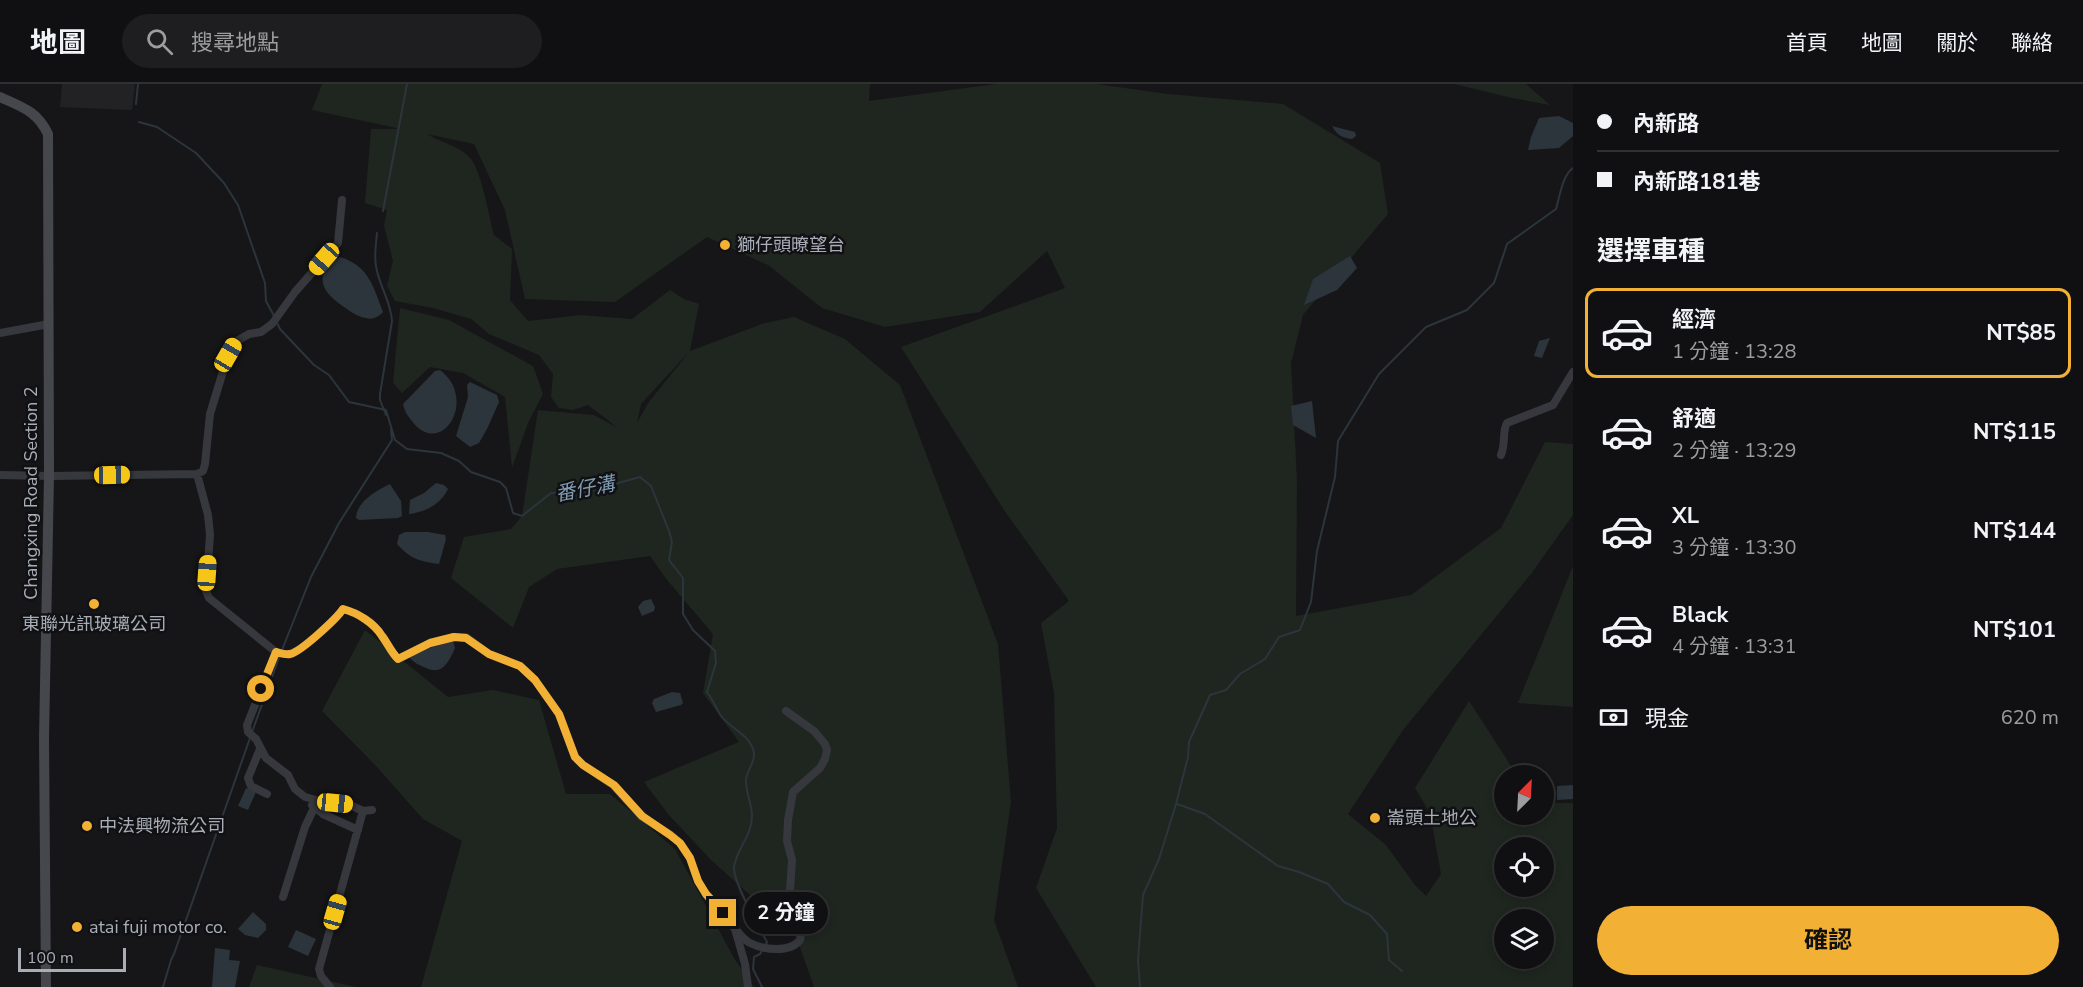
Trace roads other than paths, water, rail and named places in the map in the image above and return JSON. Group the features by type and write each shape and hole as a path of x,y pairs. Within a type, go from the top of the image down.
{"street":[{"name":"Changxing Road Section 2","path":"0,97 23,107 38,117 48,134 49,476 44,738 46,987"},
{"path":"0,475 197,474 203,471 206,464 210,414 228,355 235,342 249,334 261,332 272,324 295,292 338,243 342,200"},
{"path":"0,333 49,324"},
{"path":"1501,455 1505,446 1504,429 1507,423 1553,405 1573,372"},
{"path":"197,474 208,515 210,535 206,591 209,598 276,652 290,654 301,648 337,618 343,609 352,612 373,626 398,659 430,643 454,637 466,638 489,654 520,666 535,680 559,714 575,757 583,765 614,785 642,816 680,843 690,858 698,881 706,894 747,942 771,949 792,946 800,940 802,927 799,910 790,891 792,860 787,842 788,820 793,792 820,768 827,750 814,731 786,711"},
{"path":"276,652 247,725 248,732 256,739 266,758 288,775 295,789 309,798 350,805 368,811 358,830 319,969 321,976 330,987"},
{"path":"260,749 249,778 251,786 267,794"},
{"path":"309,798 314,808 358,830"},
{"path":"283,897 304,827 314,808"},
{"path":"735,928 745,964 748,987"}],"waterway":[{"name":"番仔溝","path":"136,104 138,84"},
{"path":"383,211 407,84"},
{"name":"番仔溝","path":"139,122 157,127 196,153 224,183 238,205 265,283 266,301 274,316"},
{"path":"1140,987 1138,960 1143,895 1159,859 1176,804 1188,757 1189,742 1210,695 1226,690 1240,674 1265,659 1279,637 1300,630 1311,602 1317,551 1335,477 1338,441 1379,374 1426,327 1467,310 1494,283 1507,244 1556,209 1564,181 1573,168"},
{"path":"377,233 376,266 390,307 392,321 380,394 386,415"},
{"name":"番仔溝","path":"276,321 280,329 314,365 329,375 349,402 386,410 395,440 407,449 441,453 459,461 471,472 500,482 506,488 513,513 522,516 551,493 585,492 640,477 651,486 672,542 669,560 683,578 683,614 693,630 715,651 716,663 707,692 721,716 749,741 754,753 746,779 752,811 751,823 734,867 742,894 766,944"},
{"path":"282,650 311,577 339,523 392,440 391,429"},
{"path":"252,732 280,655"},
{"path":"163,987 250,738"},
{"path":"1177,804 1205,814 1278,866 1328,884 1344,902 1370,915 1387,934 1389,960 1402,971"},
{"name":"番仔溝","path":"762,987 753,969 754,957 763,949"}],"place":[{"name":"獅仔頭暸望台","path":"725,245"},
{"name":"東聯光訊玻璃公司","path":"94,604"},
{"name":"崙頭土地公","path":"1375,818"},
{"name":"中法興物流公司","path":"87,826"},
{"name":"atai fuji motor co.","path":"77,927"}]}
